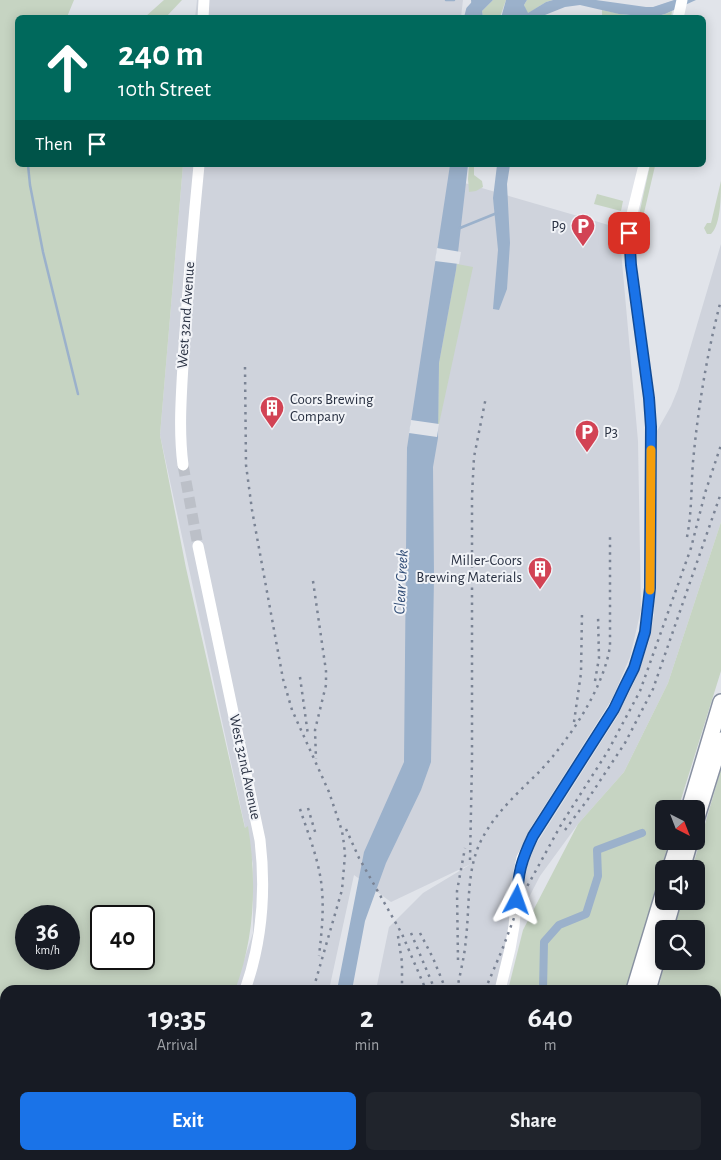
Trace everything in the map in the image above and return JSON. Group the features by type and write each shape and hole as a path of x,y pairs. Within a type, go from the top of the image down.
{"highway":[{"path":"692,800 721,702"},
{"path":"702,800 721,740"},
{"path":"636,985 658,910"},
{"path":"649,985 655,966"}],"street":[{"path":"203,15 204,0"},
{"name":"West 32nd Avenue","path":"183,465 180,403 187,295 199,167"},
{"path":"501,985 510,949 522,858 533,836 614,709 634,668 645,632 650,588 651,427 649,398 629,247 630,222 644,167"},
{"name":"West 32nd Avenue","path":"198,546 260,840 263,901 255,952 246,985"}],"shaded area":[{"path":"197,0 463,0 461,15 195,15"},
{"path":"183,167 451,167 451,179 619,228 638,441 641,610 630,657 612,699 531,827 513,905 523,888 528,864 535,846 617,717 636,678 649,641 654,615 657,431 678,389 721,244 721,522 668,683 624,772 578,824 540,876 511,932 499,985 377,985 389,927 423,893 471,864 391,902 354,875 330,985 236,985 253,933 253,864 160,435"}],"green space":[{"path":"0,0 74,0 68,15 15,15 15,167 183,167 160,435 186,568 245,828 248,826 253,867 253,888 247,950 237,985 0,985"},
{"path":"164,0 182,0 168,15 147,15"},
{"path":"493,0 506,0 501,15 483,15 482,11"},
{"path":"527,0 553,0 546,2 527,14 524,5"},
{"path":"602,10 629,15 602,15"},
{"path":"672,11 671,15 660,15 664,14"},
{"path":"469,167 474,167 474,175 482,181 483,187 469,192"},
{"path":"650,167 655,167 644,213 639,215"},
{"path":"721,181 720,209 717,224 711,234 707,234 704,228 707,223 711,223"},
{"path":"597,194 623,201 621,211 594,204"},
{"path":"457,264 473,267 438,424 439,363"},
{"path":"721,522 721,671 681,800 655,800 655,850 666,850 664,860 655,860 655,891 628,985 509,985 523,930 578,824 624,772 668,683"},
{"path":"721,769 721,985 659,985 663,970 705,970 705,920 677,920 679,910 705,910 705,860 695,860 698,850 705,850 705,824"}],"water":[{"path":"471,0 493,0 482,11 483,15 473,15"},
{"path":"506,0 527,0 524,5 528,13 553,0 596,0 653,7 674,0 696,0 661,15 619,14 580,5 565,7 545,15 502,15"},
{"name":"Clear Creek","path":"450,167 468,167 456,270 439,363 438,438 433,467 434,576 431,762 421,790 386,863 365,921 353,985 338,985 364,852 404,762 407,448"},
{"path":"497,167 510,167 507,184 510,243 507,289 499,310 493,309 498,250 493,198"}],"pier":[{"path":"437,248 461,252 459,264 435,261"},
{"path":"411,420 439,424 437,437 409,433"}],"waterway":[{"path":"446,0 454,0"},
{"path":"469,15 470,10 479,0"},
{"path":"28,167 43,252 78,394"},
{"path":"460,228 497,213"},
{"path":"543,985 544,942 559,925 586,914 598,876 597,850 642,833"}],"tunnel":[{"path":"183,465 198,546"}],"railway":[{"path":"687,537 700,401 711,340 721,300"},
{"path":"245,367 246,465 252,510 283,679 292,710 329,792 342,831 344,844 342,890 314,985"},
{"path":"470,860 472,496 474,457 486,397"},
{"path":"487,985 523,894 562,823 608,751 640,691 691,548 705,493 721,445"},
{"path":"565,830 625,743 653,689 721,493"},
{"path":"458,985 464,957 471,873 483,837 509,802 540,771 562,744 584,713 601,679 610,646 610,536"},
{"path":"313,581 326,671 326,685 315,730 316,759"},
{"path":"574,722 581,673 582,613"},
{"path":"595,681 599,658 598,615"},
{"path":"300,677 308,735"},
{"path":"308,808 316,835"},
{"path":"300,809 316,858 322,885 319,956"},
{"path":"346,829 359,858 402,934 424,985"},
{"path":"458,960 457,891 465,848"},
{"path":"411,933 433,985"},
{"path":"420,933 444,985"},
{"path":"398,936 402,962 402,985"}],"slow traffic":[{"path":"650,590 651,450"}],"place":[{"name":"P9","path":"583,247"},
{"name":"Coors Brewing Company","path":"272,429"},
{"name":"P3","path":"587,453"},
{"name":"Miller-Coors Brewing Materials","path":"540,590"}],"route":[{"path":"517,900 522,858 533,836 614,709 634,668 645,632 650,588 651,427 649,398 631,265 629,233"}]}
